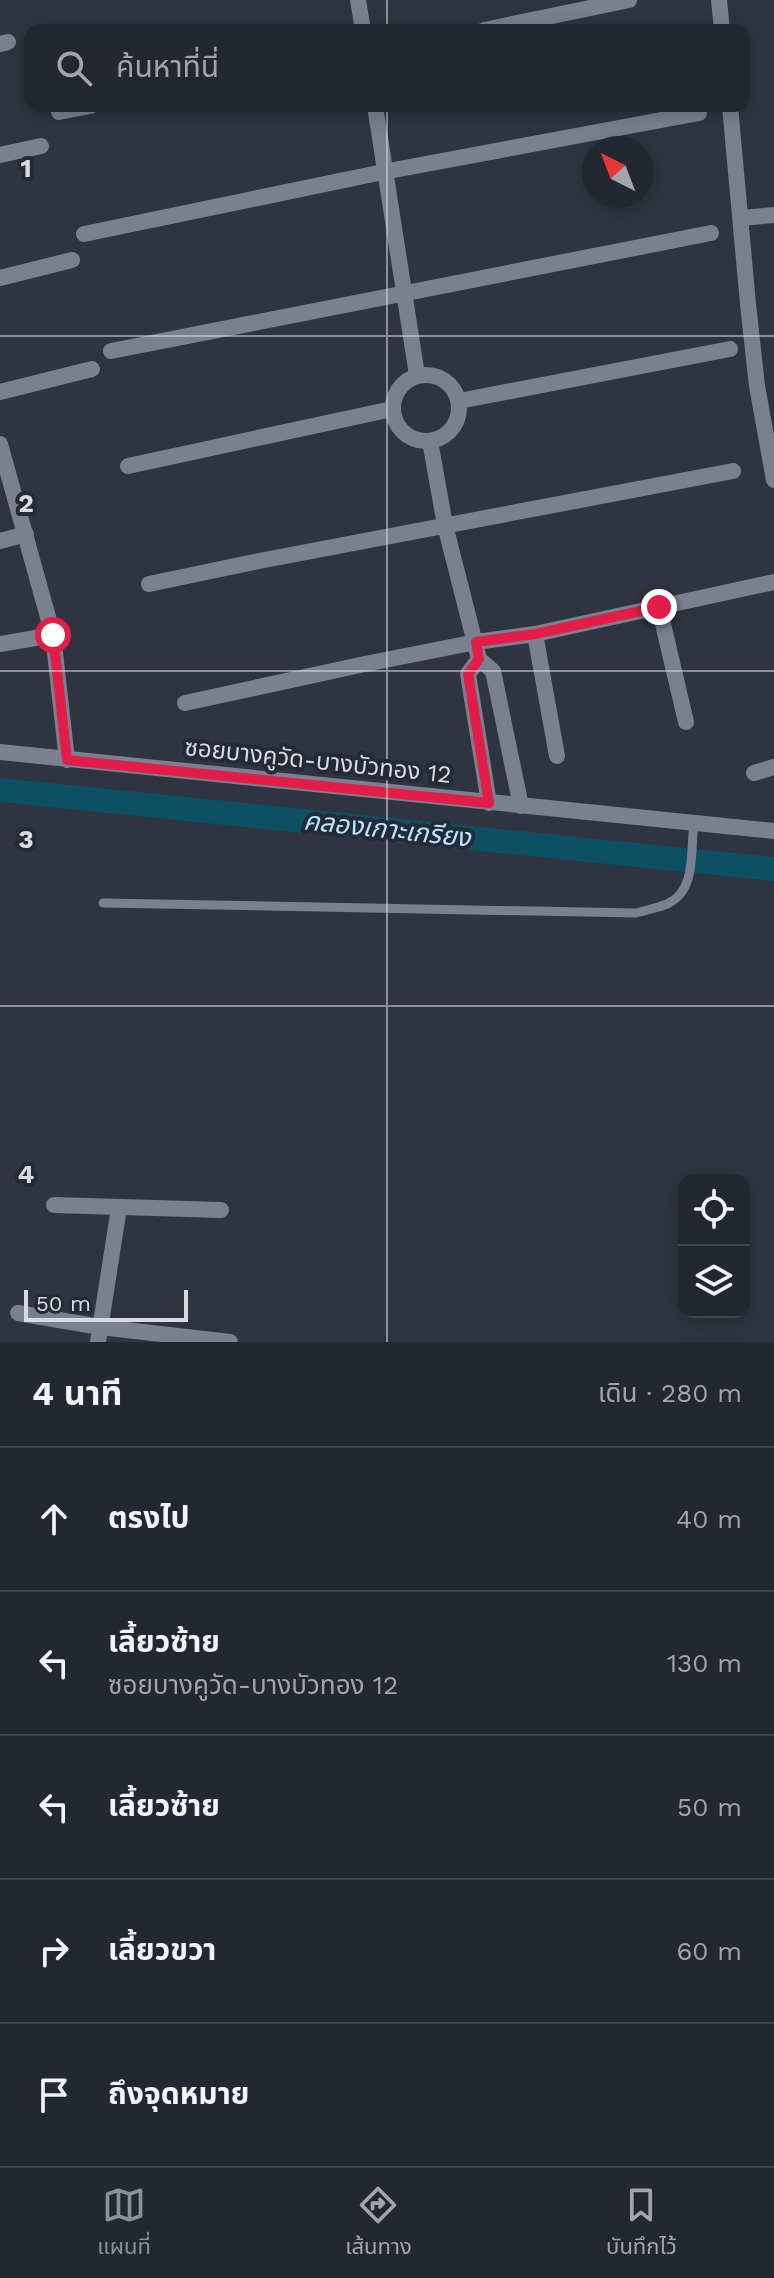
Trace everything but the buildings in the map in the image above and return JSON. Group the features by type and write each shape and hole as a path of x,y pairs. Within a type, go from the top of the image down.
{"street":[{"path":"358,0 362,24"},
{"path":"513,24 629,0"},
{"path":"719,0 721,24"},
{"path":"376,112 417,375"},
{"path":"731,112 757,386 774,480"},
{"path":"84,234 383,172 699,113"},
{"path":"0,155 41,146"},
{"path":"741,218 774,215"},
{"path":"111,351 711,233"},
{"path":"0,278 72,260"},
{"path":"459,401 730,349"},
{"path":"0,392 92,369"},
{"path":"417,375 439,376 448,382 459,401 456,422 441,438 419,441 409,437 395,420 392,409 394,398 399,388 417,375"},
{"path":"128,466 392,409"},
{"path":"430,441 445,525 477,650 493,671 521,806"},
{"path":"0,444 53,635 67,760"},
{"path":"149,584 733,471"},
{"path":"0,541 26,534"},
{"path":"185,703 477,650 535,634 774,582"},
{"path":"659,607 686,722"},
{"path":"535,634 557,756"},
{"path":"0,644 53,635"},
{"path":"477,650 468,674 489,803"},
{"name":"ซอยบางคูวัด-บางบัวทอง 12","path":"0,752 521,806 693,831 774,831"},
{"path":"754,773 774,767"},
{"path":"54,1205 221,1210"},
{"path":"99,1334 119,1208"},
{"path":"18,1313 99,1334 230,1342"}],"lane":[{"path":"103,903 636,913 665,905 682,893 688,883 693,831"}],"waterway":[{"name":"คลองเกาะเกรียง","path":"0,790 774,869"}],"route":[{"path":"53,635 67,760 489,803 468,674 479,659 476,642 535,634 659,607"}]}
